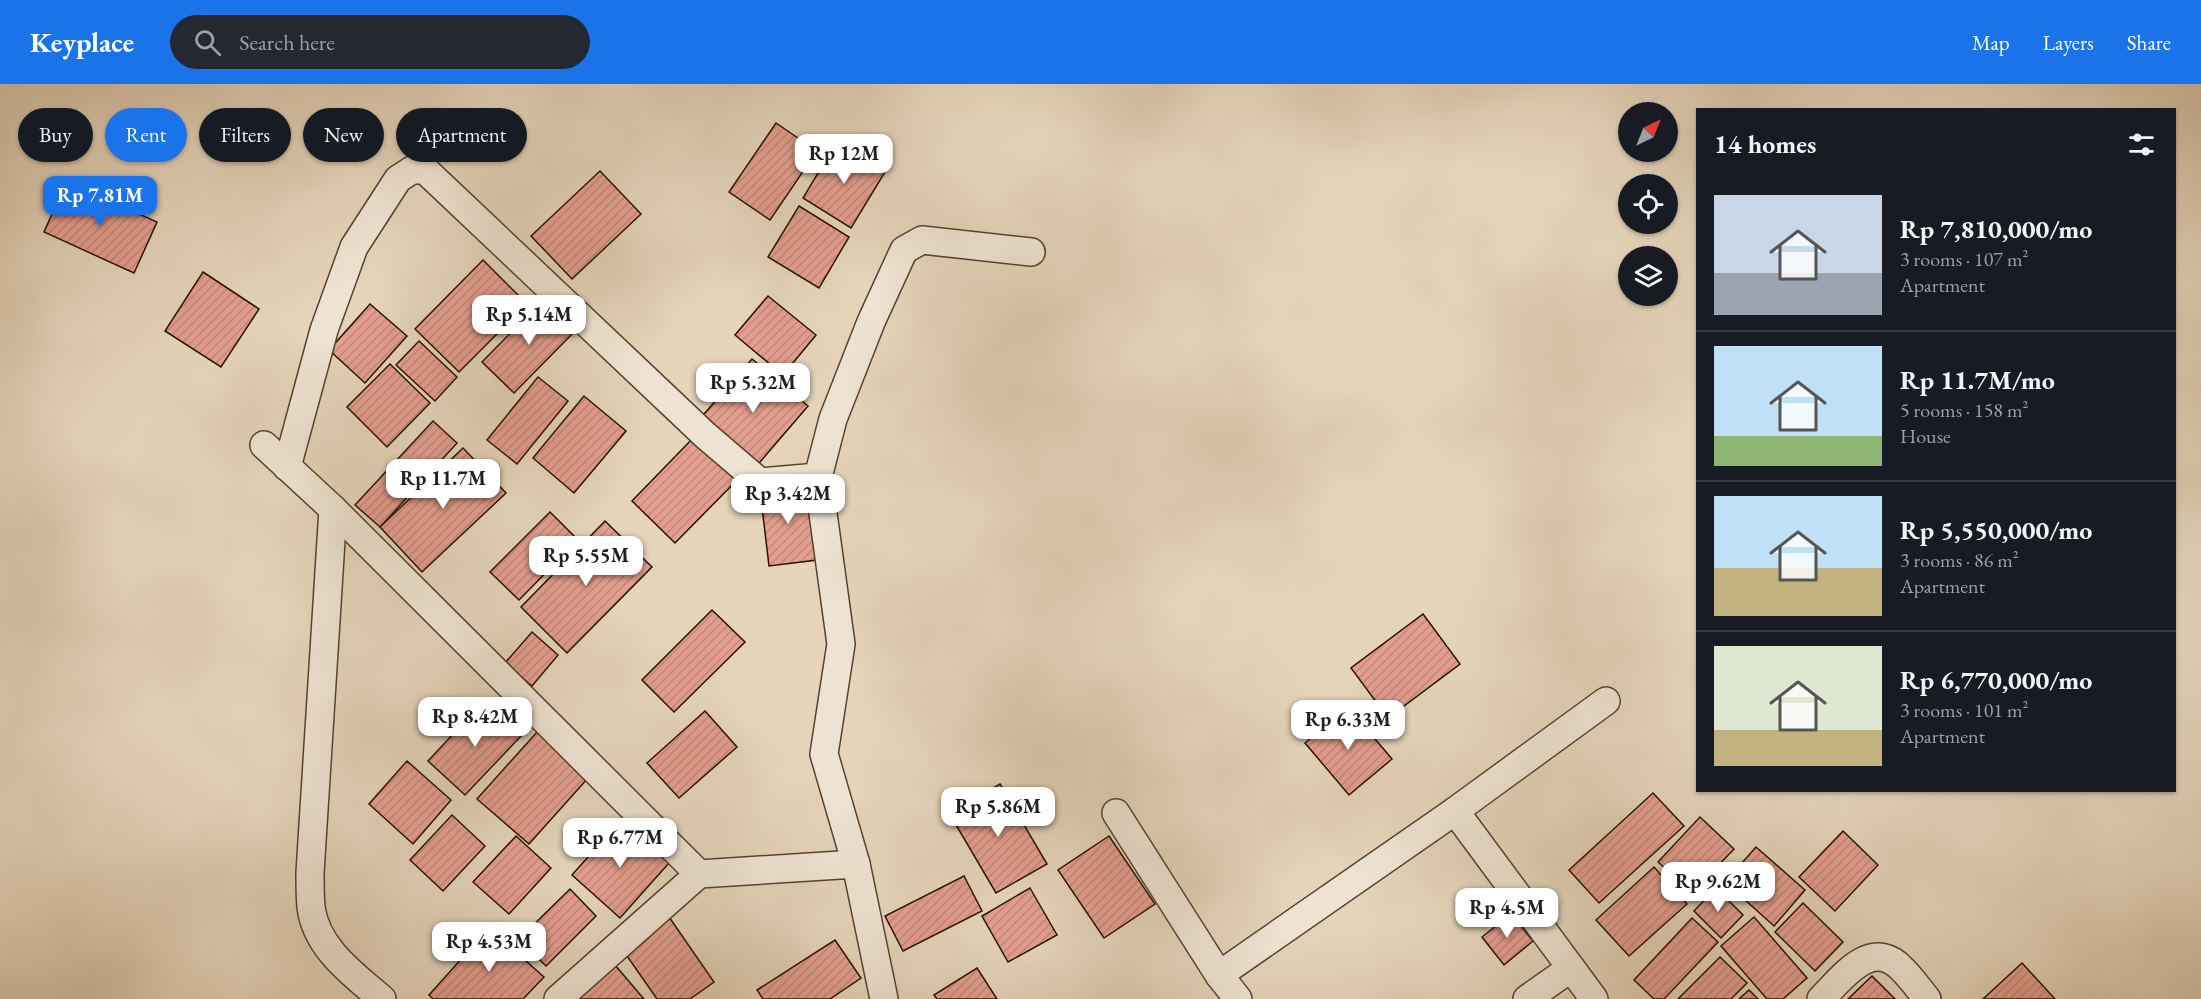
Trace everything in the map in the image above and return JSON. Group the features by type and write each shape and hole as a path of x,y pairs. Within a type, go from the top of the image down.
{"street":[{"path":"287,467 324,330 354,247 398,178 412,170 425,170 696,427 759,482 818,477"},
{"path":"884,999 856,864 824,754 841,644 818,477 833,419 871,322 904,250 922,240 1031,252"},
{"path":"264,445 333,509 699,873"},
{"path":"333,509 310,873 311,909 321,938 345,968 382,999"},
{"path":"1219,975 1455,811 1606,701"},
{"path":"1455,811 1594,999"},
{"path":"1116,813 1219,975 1238,999"},
{"path":"558,999 699,873 856,864"},
{"path":"1821,999 1862,961 1876,956 1886,957 1902,968 1927,999"},
{"path":"1527,999 1571,968"}],"building":[{"path":"776,123 817,151 770,220 729,192"},
{"path":"836,143 885,172 851,228 803,198"},
{"path":"600,171 641,214 572,279 531,236"},
{"path":"67,181 157,222 134,273 44,232"},
{"path":"799,206 849,237 819,288 768,257"},
{"path":"483,260 527,304 459,372 415,329"},
{"path":"203,272 259,309 221,367 165,331"},
{"path":"768,296 816,335 783,375 735,335"},
{"path":"544,299 576,330 514,393 482,362"},
{"path":"370,304 407,336 365,383 329,350"},
{"path":"419,341 457,377 435,401 396,365"},
{"path":"752,359 808,406 754,469 698,421"},
{"path":"390,364 430,403 387,447 347,407"},
{"path":"538,377 568,401 517,464 487,440"},
{"path":"584,396 626,431 574,493 533,458"},
{"path":"433,421 457,443 380,527 355,505"},
{"path":"697,434 741,476 675,543 632,501"},
{"path":"463,448 506,493 422,572 380,527"},
{"path":"808,485 817,560 769,566 760,490"},
{"path":"550,512 578,540 519,600 490,572"},
{"path":"605,521 652,567 567,653 521,607"},
{"path":"712,610 745,642 674,712 642,680"},
{"path":"1423,614 1460,664 1388,718 1351,668"},
{"path":"532,632 558,655 532,686 505,663"},
{"path":"484,701 521,736 465,795 428,761"},
{"path":"1348,707 1392,759 1349,795 1305,743"},
{"path":"705,711 737,747 679,798 647,763"},
{"path":"537,732 588,778 529,844 477,799"},
{"path":"407,761 451,800 413,844 369,804"},
{"path":"1000,784 1047,864 996,893 949,813"},
{"path":"1653,793 1684,826 1599,903 1569,870"},
{"path":"452,815 485,846 443,891 410,860"},
{"path":"1700,817 1734,849 1692,893 1658,862"},
{"path":"621,820 669,863 620,918 572,875"},
{"path":"1843,831 1878,865 1835,911 1799,877"},
{"path":"516,836 551,868 509,914 473,882"},
{"path":"1109,836 1155,904 1104,938 1058,870"},
{"path":"1756,847 1805,890 1774,926 1725,882"},
{"path":"1654,867 1687,904 1629,956 1596,920"},
{"path":"964,876 982,911 903,951 885,916"},
{"path":"1030,888 1057,935 1008,962 982,916"},
{"path":"1716,888 1743,915 1721,938 1694,911"},
{"path":"570,889 596,916 546,966 519,939"},
{"path":"1803,903 1843,942 1815,971 1775,932"},
{"path":"667,914 714,982 690,999 657,999 620,946"},
{"path":"1511,914 1533,941 1504,965 1482,937"},
{"path":"1754,917 1807,978 1783,999 1767,999 1721,946"},
{"path":"1692,918 1718,942 1664,999 1654,999 1634,980"},
{"path":"489,928 544,977 523,999 433,999 429,995"},
{"path":"835,940 861,978 830,999 763,999 757,990"},
{"path":"1720,957 1747,983 1731,999 1678,999"},
{"path":"2022,963 2055,999 1983,999"},
{"path":"615,965 644,999 576,999"},
{"path":"977,968 997,999 937,999 934,995"},
{"path":"1872,976 1895,999 1848,999"},
{"path":"1749,990 1758,999 1739,999"}]}
